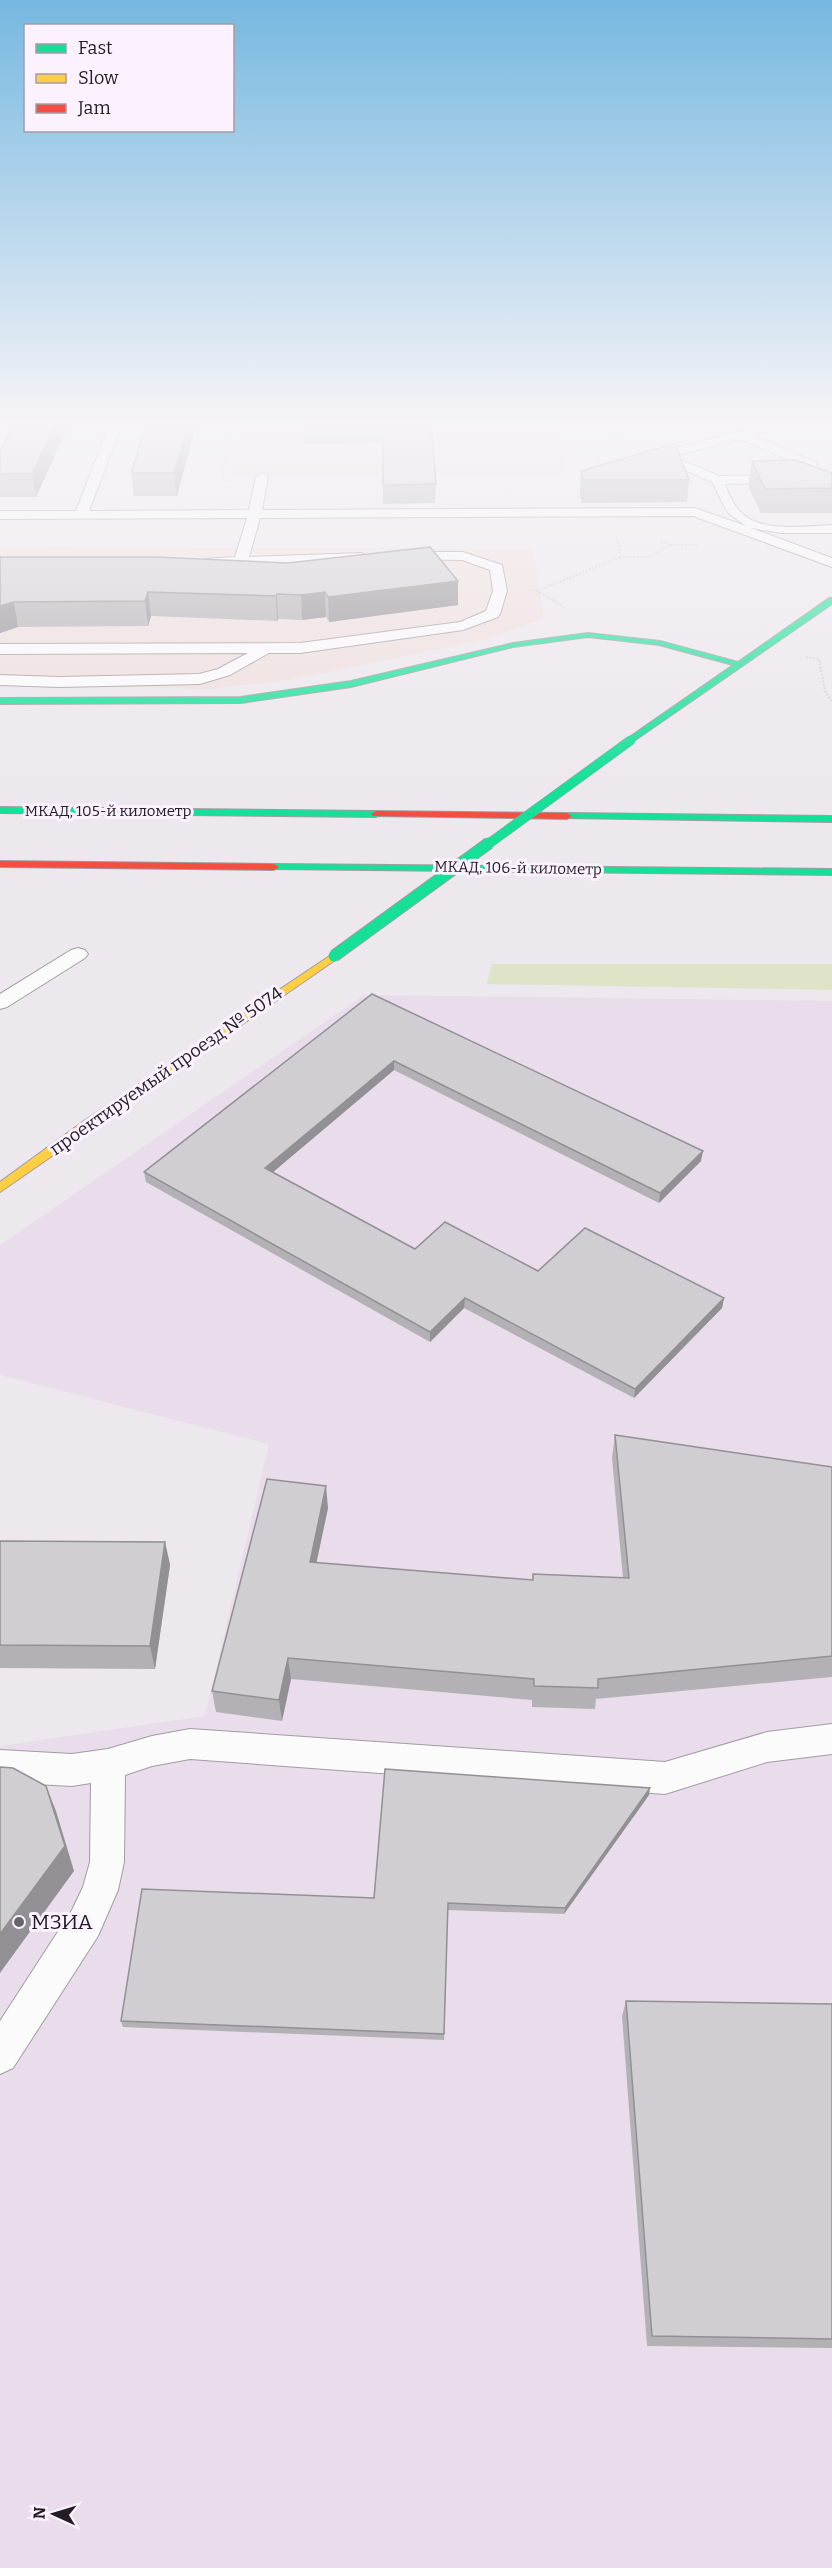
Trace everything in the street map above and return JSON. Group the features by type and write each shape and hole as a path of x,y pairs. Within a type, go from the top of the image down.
{"main road":[{"name":"проектируемый проезд № 5074","path":"0,1188 85,1126 334,956 737,664 832,600"},
{"path":"0,701 238,700 328,688 415,670 476,653 580,636 613,636 669,646 737,664"},
{"name":"МКАД, 105-й километр","path":"0,810 832,819"},
{"name":"МКАД, 106-й километр","path":"0,864 203,864 832,872"}],"lane":[{"path":"241,561 246,544"},
{"path":"781,544 832,563"},
{"path":"0,649 266,650 300,648 463,626 493,614 500,591 497,568 463,556 197,562"},
{"path":"0,680 200,679 224,672 266,650"},
{"path":"0,1003 78,954"},
{"path":"0,1766 72,1770 108,1765 152,1750 190,1744 665,1778 767,1747 832,1739"},
{"path":"0,2055 85,1923 100,1890 107,1862 108,1765"}],"path":[{"path":"618,544 621,557"},
{"path":"536,591 621,557 649,557 671,545"},
{"path":"525,590 536,591 566,607"},
{"path":"806,656 819,659 825,691 832,702"}],"shaded area":[{"path":"0,547 533,549 544,619 484,640 288,680 211,689 0,685"},
{"path":"364,995 832,1001 832,2568 0,2568 0,1746 205,1716 269,1444 0,1375 0,1245"}],"green space":[{"path":"492,964 832,964 832,990 487,984"}],"building":[{"path":"430,547 458,581 328,597 325,592 301,595 277,594 276,596 148,592 145,601 14,602 0,606 0,557 156,557 288,563"},
{"path":"372,994 703,1151 660,1193 394,1061 265,1168 415,1249 445,1222 538,1271 585,1228 724,1298 635,1389 465,1298 430,1332 144,1172"},
{"path":"615,1435 832,1467 832,1656 598,1679 598,1688 534,1686 534,1679 288,1658 279,1700 212,1691 267,1479 326,1486 310,1562 533,1580 533,1574 629,1578"},
{"path":"0,1541 165,1542 150,1646 0,1645"},
{"name":"МЗИА","path":"0,1767 13,1768 46,1786 65,1846 0,1934"},
{"path":"385,1769 650,1788 565,1908 448,1903 444,2034 121,2021 142,1889 374,1898"},
{"path":"626,2001 832,2004 832,2339 652,2336"}],"traffic: fast":[{"path":"631,740 832,600"},
{"path":"0,701 241,700 351,684 513,645 588,635 660,643 737,664"},
{"path":"334,956 631,740"},
{"path":"0,810 376,814"},
{"path":"567,816 832,819"},
{"path":"274,867 832,872"}],"traffic: slow":[{"path":"0,1188 85,1126 334,956"}],"traffic: jam":[{"path":"376,814 567,816"},
{"path":"0,864 274,867"}],"place":[{"name":"МЗИА","path":"19,1922"}]}
